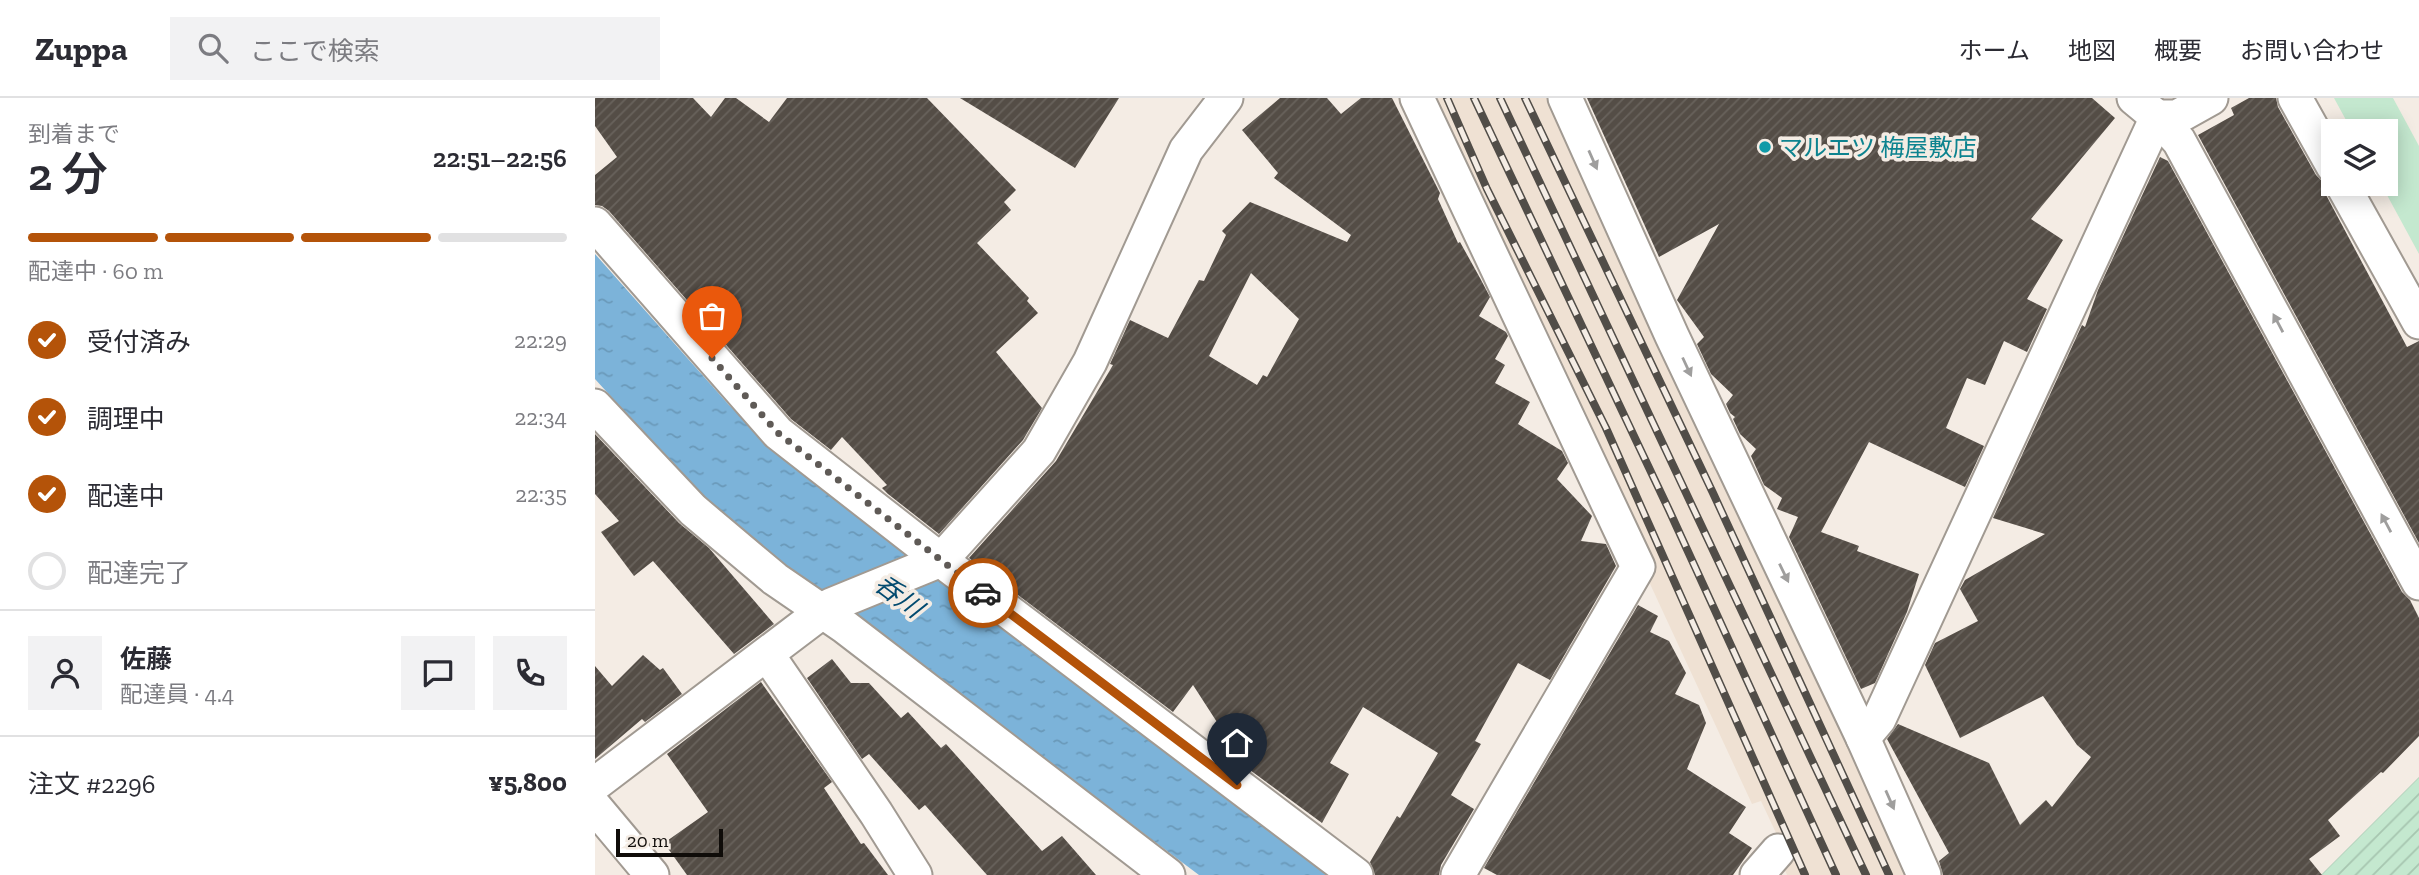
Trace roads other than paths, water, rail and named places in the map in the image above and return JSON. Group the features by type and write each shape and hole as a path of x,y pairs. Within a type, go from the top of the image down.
{"street":[{"path":"595,784 827,608 937,562 1039,451 1090,362 1186,150 1226,98"},
{"path":"1417,98 1638,566 1458,875"},
{"path":"1565,98 1672,336 1863,738 1924,875"},
{"path":"2146,107 2177,117 2211,98"},
{"path":"2295,98 2321,145"},
{"path":"1863,738 1878,719 2146,107"},
{"path":"2146,107 2179,141 2417,574"},
{"path":"2349,196 2419,322"},
{"path":"595,224 778,433 937,562 1356,875"},
{"path":"595,406 693,510 775,579 827,608 1168,875"},
{"path":"767,654 915,875"},
{"path":"595,807 652,875"}],"water":[{"name":"呑川","path":"595,254 729,405 777,449 1336,875 1199,875 738,529 686,479 595,379"}],"railway":[{"path":"1447,98 1487,189 1606,428 1805,875"},
{"path":"1474,98 1669,510 1836,875"},
{"path":"1500,98 1866,875"},
{"path":"1525,98 1713,493 1889,875"}],"place":[{"name":"マルエツ 梅屋敷店","path":"1765,147"}]}
